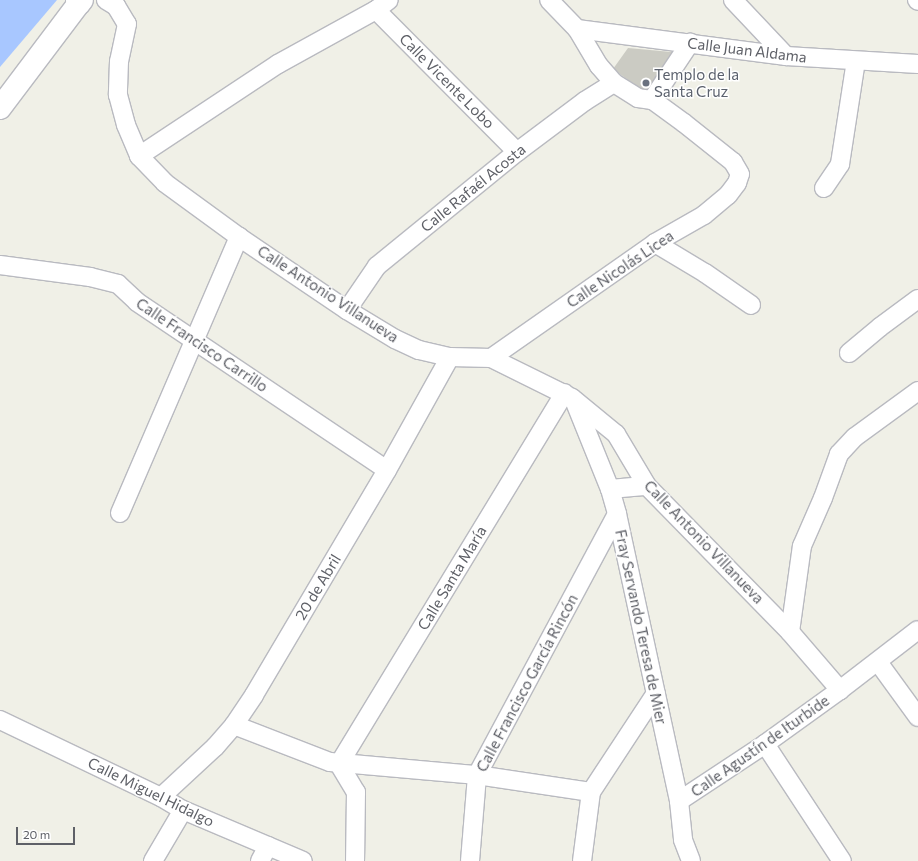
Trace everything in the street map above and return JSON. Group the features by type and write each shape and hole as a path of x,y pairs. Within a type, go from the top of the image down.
{"street":[{"name":"Calle Antonio Villanueva","path":"106,0 116,6 127,24 119,61 118,95 126,125 139,156 164,183 239,237 347,310 394,339 419,350 450,357 491,358 522,375 569,395 616,434 647,486 790,632 840,690"},
{"path":"549,0 577,29 599,66 614,83 638,98 652,100 690,43"},
{"path":"733,0 786,56"},
{"path":"0,108 79,1"},
{"path":"139,156 278,64 382,5"},
{"name":"Calle Vicente Lobo","path":"382,5 517,152"},
{"name":"Calle Juan Aldama","path":"577,29 786,56 918,64"},
{"path":"824,188 840,164 856,61"},
{"name":"Calle Rafaél Acosta","path":"347,310 377,266 517,152 585,101 614,83"},
{"name":"Calle Nicolás Licea","path":"491,358 655,243 704,215 728,195 737,183 740,174 733,162 652,100"},
{"path":"120,513 196,341 239,237"},
{"path":"655,243 705,273 751,305"},
{"name":"Calle Francisco Carrillo","path":"0,265 90,277 118,284 137,302 387,470"},
{"path":"849,353 880,327 918,299"},
{"name":"20 de Abril","path":"161,797 215,746 234,725 254,695 387,470 450,357"},
{"path":"790,632 802,546 823,498 839,454 855,437 918,391"},
{"name":"Fray Servando Teresa de Mier","path":"569,395 610,489 617,514 679,801 683,840 691,861"},
{"name":"Calle Santa María","path":"339,764 569,395"},
{"path":"610,489 647,486"},
{"name":"Calle Francisco García Rincón","path":"470,861 477,775 617,514"},
{"name":"Calle Agustín de Iturbide","path":"679,801 765,744 878,662 918,630"},
{"path":"878,662 918,717"},
{"path":"582,861 591,792 656,693"},
{"name":"Calle Miguel Hidalgo","path":"0,720 161,797 264,854 304,861"},
{"path":"234,725 330,762 339,764 477,775 591,792"},
{"path":"765,744 842,861"},
{"path":"339,764 356,792 355,861"},
{"path":"153,861 183,810"}],"water":[{"path":"0,0 57,0 0,67"}],"building":[{"name":"Templo de la Santa Cruz","path":"628,48 682,53 650,96 613,69"}],"place":[{"name":"Templo de la Santa Cruz","path":"646,83"}]}
